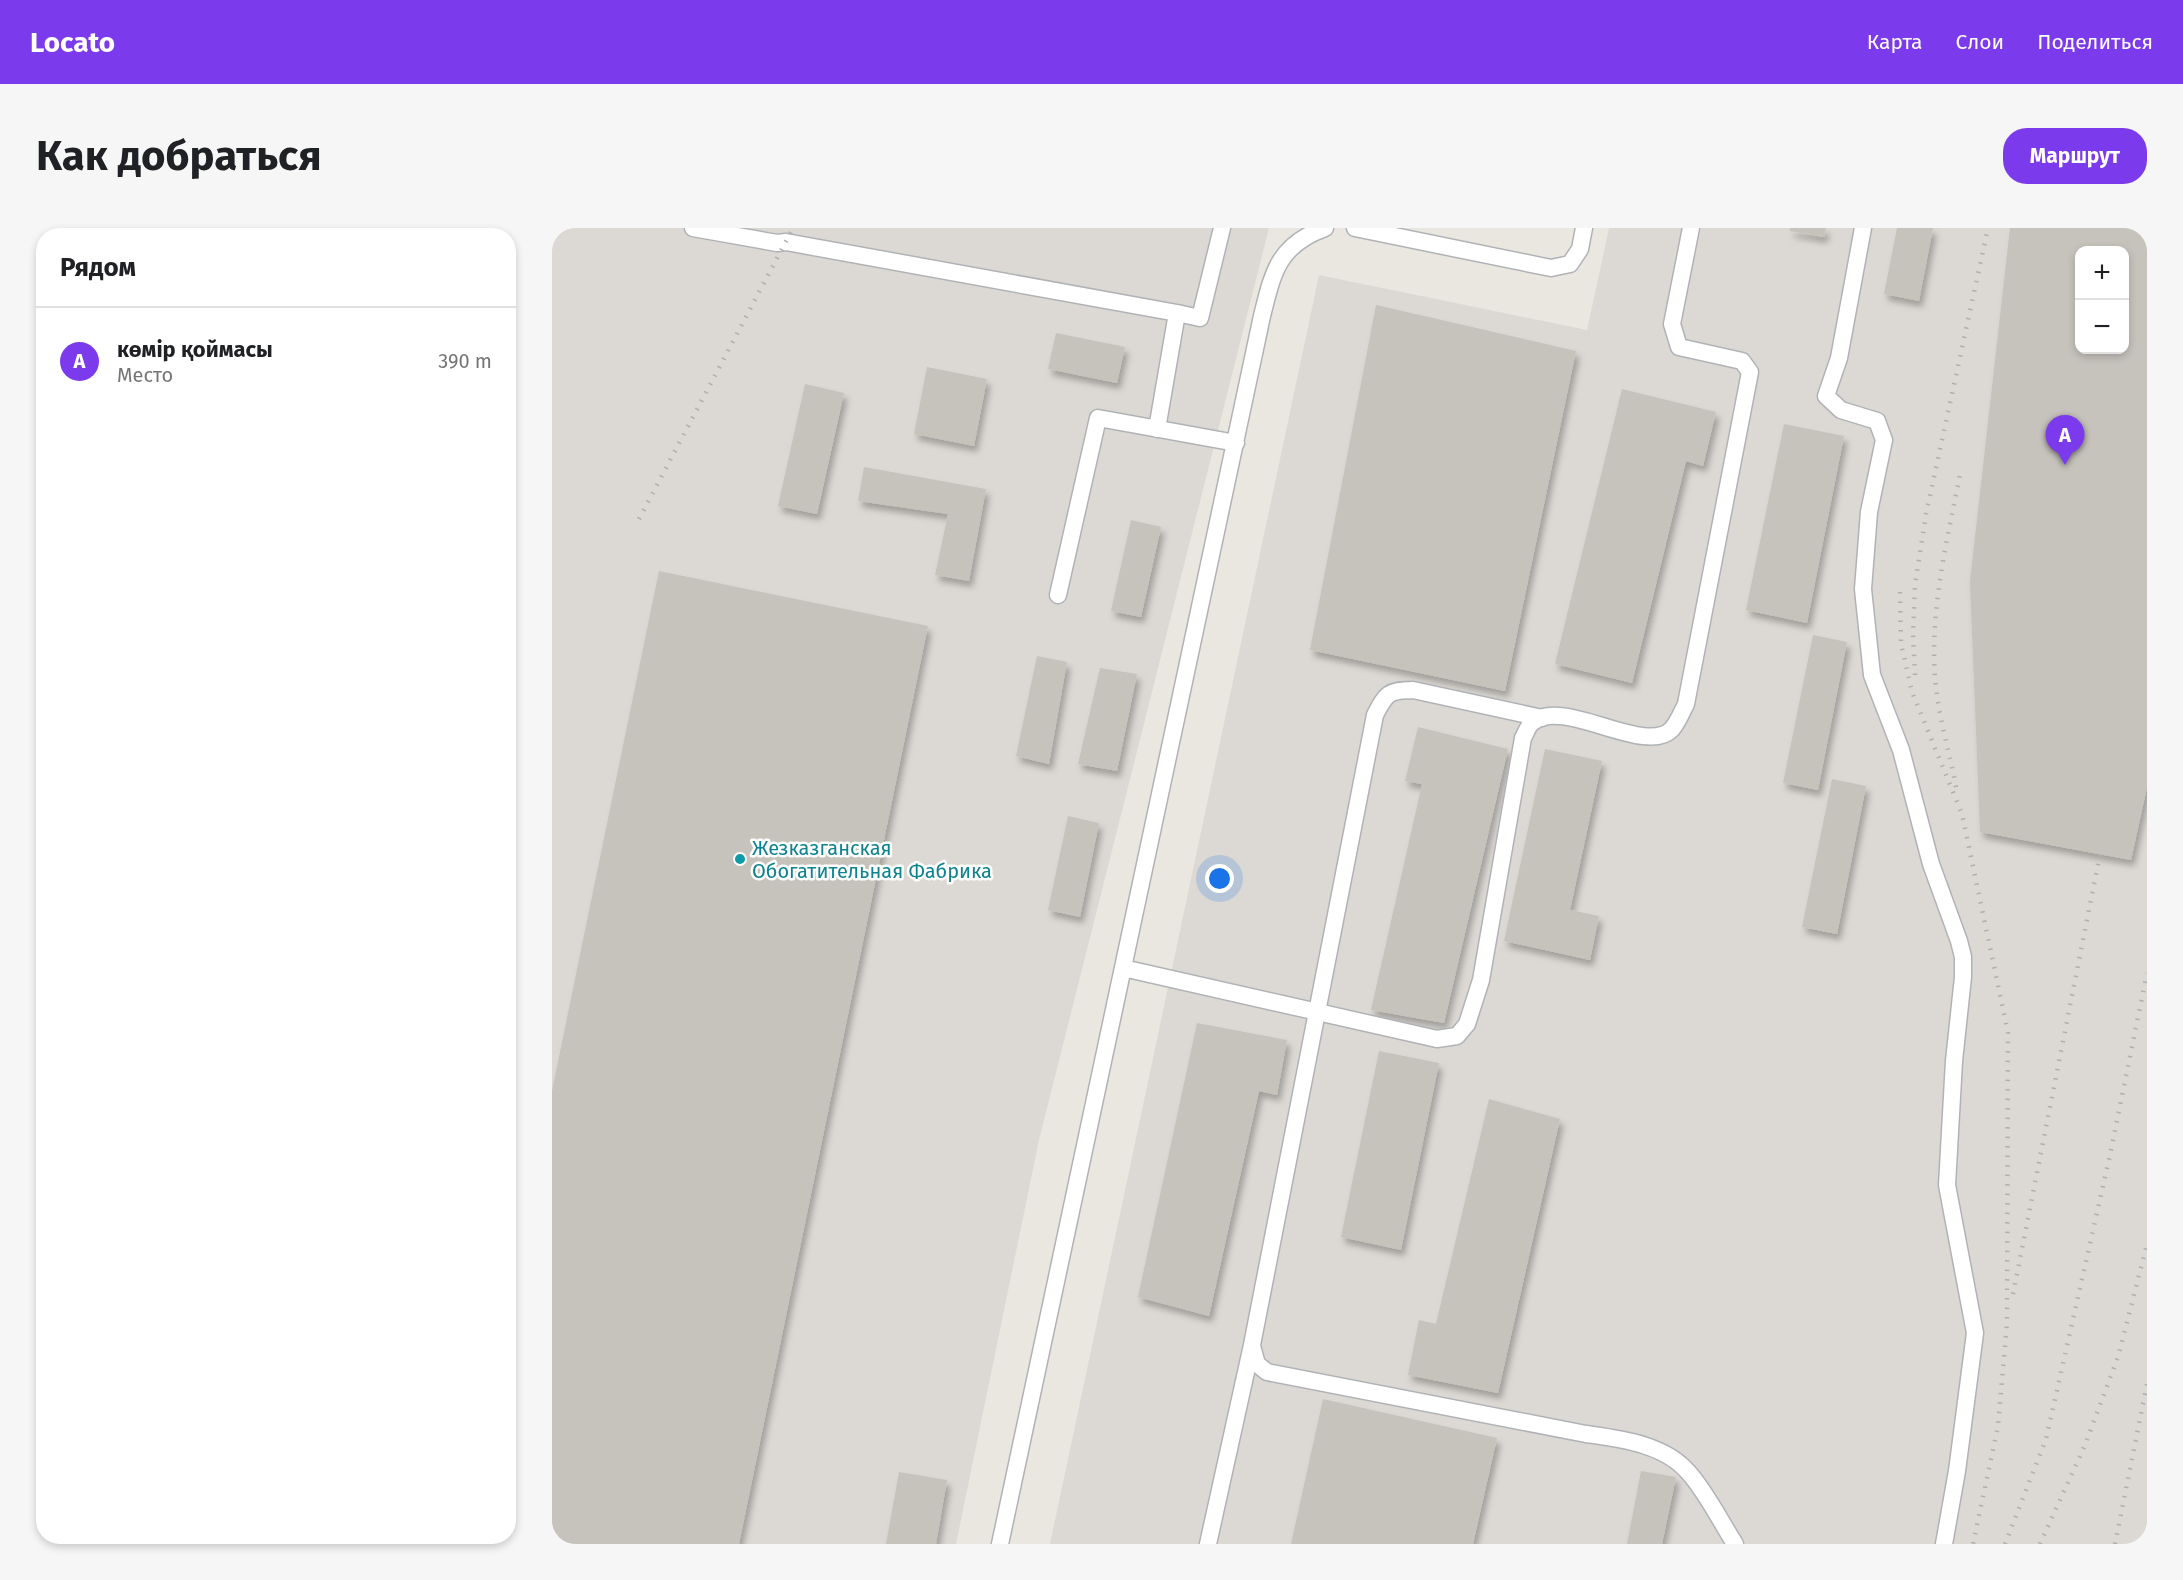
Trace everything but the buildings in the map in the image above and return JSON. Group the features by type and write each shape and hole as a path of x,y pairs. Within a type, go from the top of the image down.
{"street":[{"path":"693,228 780,235 786,242 1200,318 1222,228"},
{"path":"1000,1544 1271,279 1285,252 1309,234 1325,228"},
{"path":"1355,228 1551,268 1570,264 1580,249 1584,228"},
{"path":"1123,968 1437,1039 1457,1036 1467,1024 1481,980 1523,738 1532,722 1547,715 1571,718 1654,738 1671,730 1686,704 1750,372 1742,362 1679,347 1672,324 1691,228"},
{"path":"1863,228 1839,358 1826,396 1841,410 1877,421 1884,440 1869,512 1863,589 1872,675 1901,750 1931,864 1963,957 1947,1185 1975,1333 1957,1471 1944,1544"},
{"path":"1157,429 1177,313"},
{"path":"1058,595 1098,418 1236,443"},
{"path":"1208,1544 1252,1345 1371,732 1384,697 1397,690 1413,690 1542,718"},
{"path":"1252,1345 1257,1364 1267,1372 1627,1440 1667,1455 1689,1472 1735,1544"},
{"path":"1722,1523 1727,1544"}],"shaded area":[{"path":"552,228 1269,228 1039,1140 956,1544 552,1544"},
{"path":"1609,228 2147,228 2147,1544 1050,1544 1319,275 1587,330"}],"railway":[{"path":"639,519 793,228"},
{"path":"1915,675 1913,635 1915,585 1926,514 1988,228"},
{"path":"1956,787 1938,701 1934,661 1940,578 1961,470"},
{"path":"1900,592 1901,644 1912,692 1962,814 2008,1033 2007,1323 1998,1426 1973,1544"},
{"path":"2013,1294 2100,854"},
{"path":"2005,1544 2046,1439 2110,1155 2147,973"},
{"path":"2040,1544 2085,1445 2118,1357 2147,1244"},
{"path":"2115,1544 2147,1384"}],"place":[{"name":"көмір қоймасы","path":"2065,465"},
{"name":"Жезказганская Обогатительная Фабрика","path":"740,859"}]}
